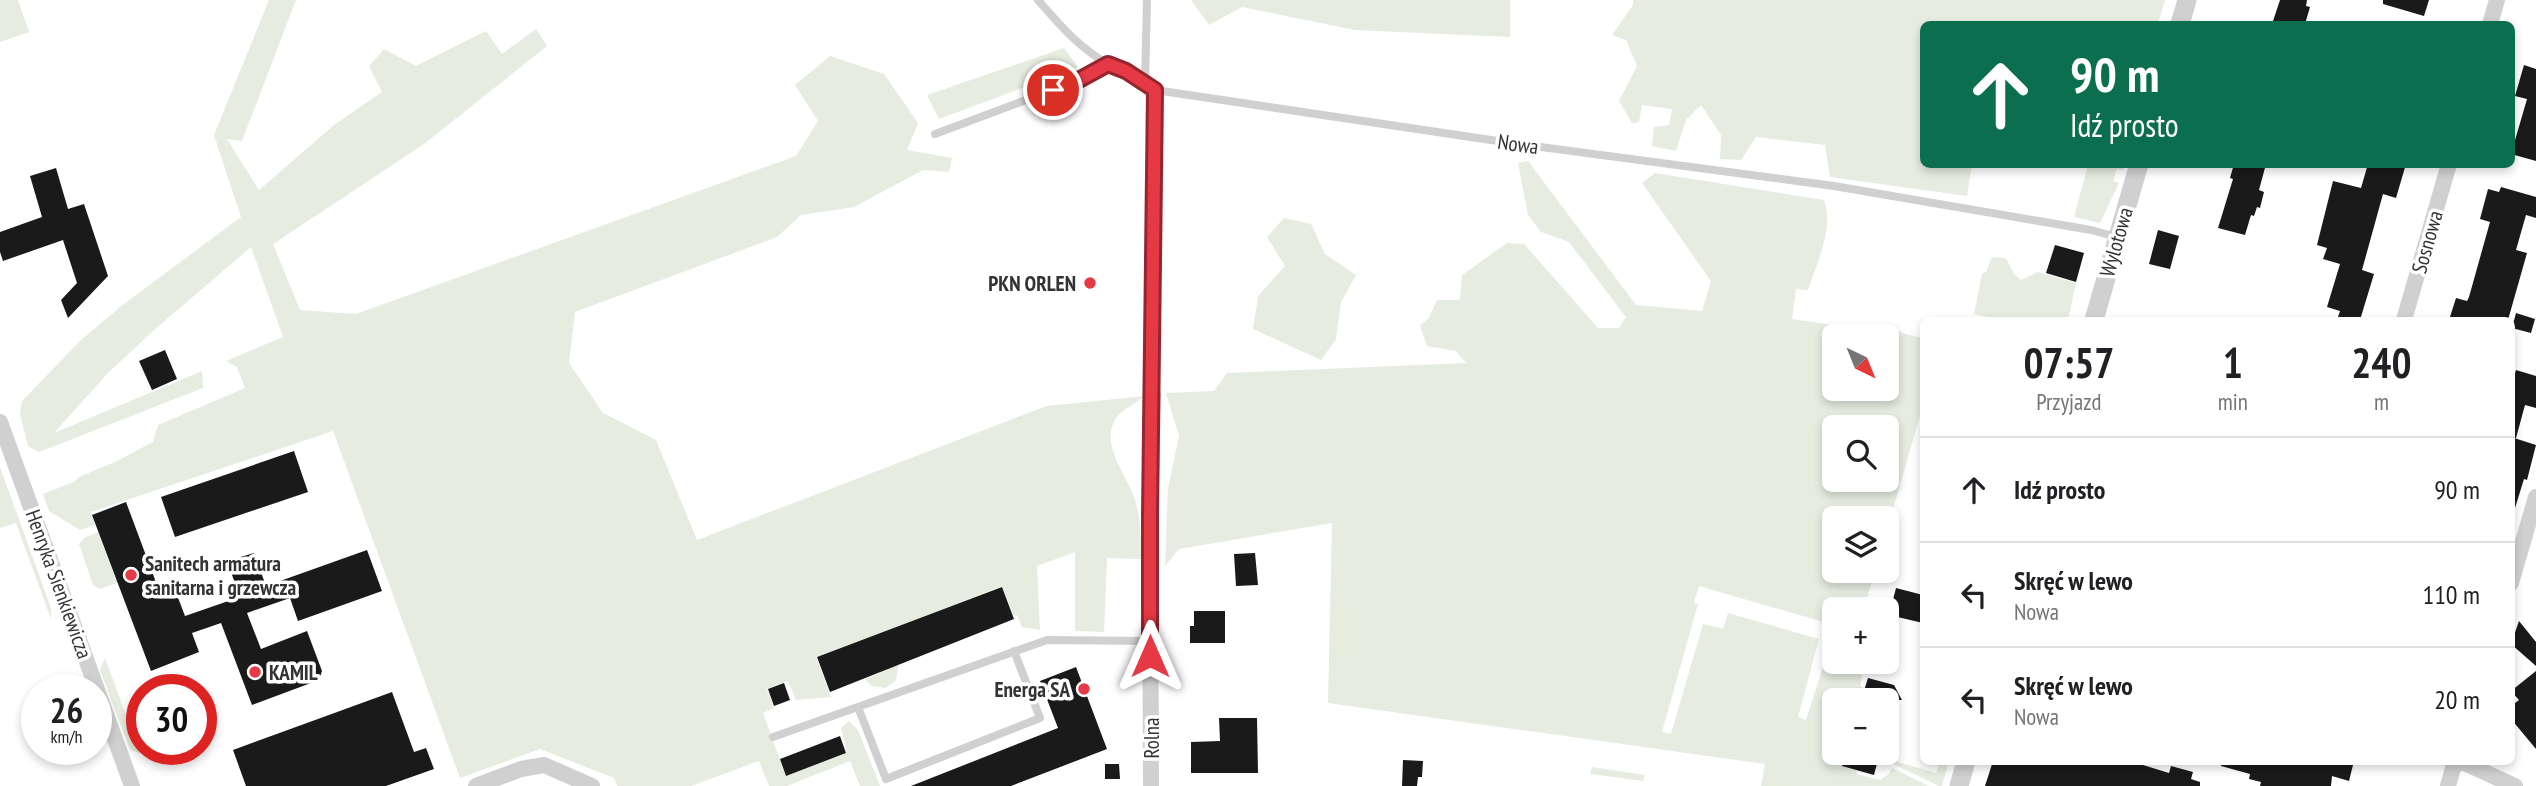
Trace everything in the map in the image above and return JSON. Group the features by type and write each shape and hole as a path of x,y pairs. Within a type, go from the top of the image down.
{"street":[{"path":"2181,21 2187,0"},
{"path":"2491,21 2497,0"},
{"name":"Wylotowa","path":"2095,317 2138,168"},
{"name":"Sosnowa","path":"2405,317 2448,168"},
{"name":"Rolna","path":"1151,786 1150,515 1153,395"},
{"name":"Henryka Sienkiewicza","path":"0,422 132,786"},
{"path":"2515,569 2536,497"},
{"path":"476,786 521,769 544,765 592,786"},
{"path":"1959,786 1965,765"},
{"path":"2448,786 2456,765"},
{"path":"2467,765 2515,786"}],"lane":[{"name":"Nowa","path":"1038,0 1075,43 1089,54 1126,71 1155,90 1511,143 1834,186 2091,230 2118,237"},
{"path":"1145,83 1147,0"},
{"path":"935,134 1077,81 1108,64"},
{"path":"1153,395 1155,90"},
{"path":"773,737 1046,639 1150,641"},
{"path":"858,707 886,779 1040,718 1014,651"}],"shaded area":[{"path":"0,0 18,0 29,32 0,42"},
{"path":"269,0 296,0 242,141 227,139 259,190 334,125 382,92 369,66 384,49 416,66 486,31 502,54 536,29 547,46 424,144 273,244 300,310 356,314 796,156 818,121 795,85 830,56 884,74 918,123 907,150 952,158 949,172 923,170 854,207 801,215 777,237 575,312 569,363 603,413 656,440 697,540 1047,406 1144,396 1115,419 1111,434 1114,453 1137,507 1141,559 1107,558 1104,632 1075,631 1075,552 1037,566 1040,630 1022,627 1017,615 1014,616 1002,586 881,633 898,668 896,680 886,688 872,686 865,679 881,673 867,638 816,657 831,697 796,700 788,681 767,689 774,708 763,713 786,776 847,753 841,728 849,721 858,730 880,786 860,786 850,761 787,786 769,786 759,761 691,786 617,786 614,778 540,749 460,778 333,431 91,512 95,525 80,530 49,511 43,494 74,482 79,477 153,442 158,425 245,388 237,367 226,361 283,337 251,247 107,374 54,433 202,371 203,388 39,452 28,446 20,414 22,401 82,339 124,304 241,217 214,135"},
{"path":"1191,0 1510,0 1510,37 1355,30 1242,7 1209,25"},
{"path":"1633,0 2165,0 2159,21 1920,21 1920,168 1972,168 1967,196 1830,177 1825,145 1756,137 1741,160 1720,159 1721,135 1701,105 1686,120 1676,151 1652,146 1654,127 1669,125 1672,109 1642,105 1639,122 1632,123 1619,101 1637,66 1626,40 1612,35 1633,5"},
{"path":"1064,48 1078,67 939,119 927,95"},
{"path":"1528,161 1636,305 1702,311 1711,281 1642,183 1655,173 1824,200 1827,211 1826,234 1808,290 1796,289 1792,319 1826,324 1822,324 1822,401 1899,401 1899,332 1920,337 1920,416 1899,489 1899,415 1822,415 1822,492 1898,492 1894,506 1822,506 1822,583 1872,583 1867,597 1822,597 1822,622 1699,586 1694,603 1698,604 1662,732 1671,734 1703,624 1723,629 1728,613 1819,639 1798,717 1806,720 1822,670 1822,674 1861,674 1860,686 1864,688 1822,688 1822,765 1842,765 1857,771 1856,774 1880,780 1889,774 1892,768 1929,786 1761,786 1765,764 1328,703 1332,523 1179,549 1165,566 1168,488 1179,436 1166,393 1214,391 1227,373 1466,363 1456,351 1427,346 1420,325 1429,318 1437,300 1460,300 1462,275 1507,243 1524,244 1598,328 1619,328 1626,317 1569,242 1541,232 1528,215 1518,163"},
{"path":"2087,168 2124,168 2117,169 2113,181 2119,183 2100,223 2074,217"},
{"path":"1284,218 1311,224 1325,254 1356,275 1341,302 1336,339 1321,360 1253,329 1258,296 1285,266 1267,237"},
{"path":"1992,257 2006,258 2014,274 2021,280 2038,272 2076,283 2069,317 1988,317 1974,314 1982,274 1986,272"},
{"path":"0,467 51,608 51,619 16,523 0,528"},
{"path":"98,532 116,580 128,579 100,589 93,585 79,544 84,538"},
{"path":"105,658 111,674 102,674 100,670"},
{"path":"112,677 126,715 126,739 112,702"},
{"path":"1899,762 1936,773 1939,765 1948,765 1942,786 1895,765 1899,765"},
{"path":"1592,767 1645,775 1643,781 1590,774"}],"building":[{"path":"2280,0 2307,0 2306,6 2310,7 2306,21 2273,21"},
{"path":"2383,0 2429,0 2424,16 2383,4"},
{"path":"2524,65 2536,69 2536,161 2515,155 2515,140 2527,99 2515,96"},
{"path":"56,168 68,209 84,204 108,276 68,318 61,300 77,283 63,240 3,261 0,252 0,232 42,217 30,176"},
{"path":"2233,168 2265,168 2259,190 2264,192 2260,208 2257,207 2254,216 2251,215 2245,235 2218,228 2233,179 2230,178"},
{"path":"2367,168 2405,168 2396,198 2383,194 2362,270 2374,274 2361,317 2338,317 2340,311 2327,307 2340,264 2323,259 2327,248 2317,245 2333,181 2361,188"},
{"path":"2501,187 2536,197 2536,218 2526,215 2516,250 2527,253 2509,317 2450,317 2456,298 2467,301 2469,297 2490,222 2480,219 2488,189 2499,192"},
{"path":"2158,230 2179,236 2170,269 2149,264"},
{"path":"2055,245 2084,253 2076,282 2046,273"},
{"path":"2516,313 2535,319 2531,333 2515,329"},
{"path":"165,350 177,379 152,390 139,361"},
{"path":"2516,370 2536,376 2536,408 2525,405 2516,438 2515,438"},
{"path":"2515,438 2536,445 2527,480 2524,479 2515,508"},
{"path":"294,451 308,492 175,537 161,497"},
{"path":"126,502 160,593 174,587 185,616 240,597 227,561 254,553 266,586 367,550 382,591 298,621 290,598 247,613 261,649 307,631 322,671 319,680 252,705 221,623 192,633 199,652 151,671 92,515"},
{"path":"1255,553 1258,585 1236,586 1234,554"},
{"path":"1002,587 1014,619 830,692 817,657"},
{"path":"1896,588 1920,594 1920,622 1899,617 1899,597 1894,597"},
{"path":"1194,611 1225,611 1225,643 1190,643 1190,626 1194,626"},
{"path":"2519,621 2536,642 2536,666 2515,648 2515,632"},
{"path":"1076,667 1107,749 1011,786 911,786 1058,728 1040,681"},
{"path":"2536,671 2536,749 2515,724 2515,703 2519,700 2515,696 2515,688"},
{"path":"1868,678 1894,685 1896,688 1865,688"},
{"path":"784,683 790,700 774,706 768,689"},
{"path":"392,692 414,752 426,748 434,769 386,786 246,786 233,750"},
{"path":"1219,718 1257,718 1258,773 1191,773 1191,742 1220,741"},
{"path":"840,736 846,753 786,776 780,759"},
{"path":"1403,760 1423,761 1422,777 1418,777 1417,786 1402,786"},
{"path":"1105,764 1119,764 1120,779 1105,779"},
{"path":"1842,765 1877,765 1874,775"},
{"path":"1992,765 2143,765 2169,773 2171,766 2193,772 2191,779 2200,782 2200,786 1985,786"},
{"path":"2353,765 2349,781 2332,776 2331,786 2260,786 2261,782 2249,779 2250,774 2221,766"}],"place":[{"name":"PKN ORLEN","path":"1090,283"},
{"name":"Sanitech armatura sanitarna i grzewcza","path":"131,575"},
{"name":"KAMIL","path":"255,672"},
{"name":"Energa SA","path":"1084,689"}],"route":[{"path":"1053,90 1077,81 1108,64 1126,71 1155,90 1150,656"}]}
